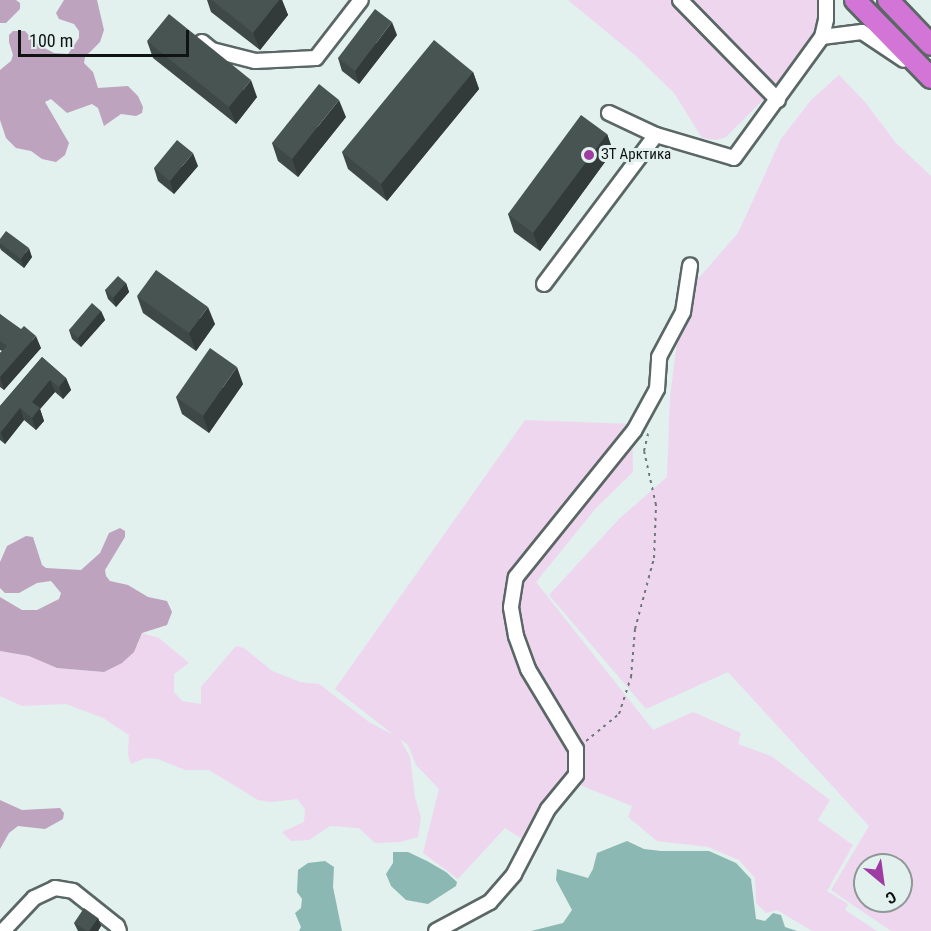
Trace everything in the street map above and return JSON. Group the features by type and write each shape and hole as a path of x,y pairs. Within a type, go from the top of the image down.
{"highway":[{"path":"855,0 931,79"},
{"path":"888,0 931,45"}],"lane":[{"path":"190,32 212,50 255,61 316,58 361,0"},
{"path":"681,0 778,100"},
{"path":"609,113 656,135 734,158 822,37 826,19 826,0"},
{"path":"822,37 862,32 931,79"},
{"path":"544,284 656,135"},
{"path":"436,931 490,902 514,874 548,809 576,775 576,749 528,669 516,636 511,607 516,577 634,431 657,389 659,357 683,312 690,266"},
{"path":"3,931 34,898 55,888 73,891 117,926 119,931"}],"path":[{"path":"576,749 619,714 631,677 635,629 654,558 656,505 645,451 649,430"}],"shaded area":[{"path":"0,0 16,0 20,3 20,9 6,23 0,23"},
{"path":"64,0 97,0 104,30 100,42 85,57 84,63 93,72 98,88 128,86 138,96 143,107 142,113 136,116 121,114 104,126 98,108 92,104 67,113 51,99 45,102 69,143 65,155 56,162 42,159 31,151 16,148 6,138 0,120 0,70 11,61 13,55 9,35 13,31 25,31 37,44 54,53 68,54 79,38 79,31 74,24 59,19 56,13"},
{"path":"568,0 817,0 820,6 819,24 772,91 726,137 716,140 702,138 674,93 636,56"},
{"path":"839,75 865,102 896,143 931,176 931,931 891,931 865,913 913,913 913,853 853,853 853,905 831,890 869,826 728,672 646,709 549,595 619,519 667,477 670,397 683,296 738,233 781,139 811,100"},
{"path":"525,420 632,424 633,472 596,508 536,582 653,730 693,712 741,733 738,744 771,756 830,800 818,820 853,845 827,891 848,904 845,910 877,931 812,931 777,910 766,913 756,903 755,878 739,860 708,847 657,841 628,817 632,806 580,785 530,844 505,828 458,879 423,853 439,789 416,765 408,745 400,739 410,757 415,797 421,818 418,837 400,842 375,843 359,828 330,826 309,840 291,841 282,832 304,822 305,809 297,799 271,802 258,800 209,770 185,770 158,759 145,758 131,764 128,754 129,735 103,718 66,704 22,706 0,696 0,651 29,656 57,668 104,672 137,646 142,633 159,638 189,663 174,674 174,692 182,701 201,704 201,687 236,646 244,648 272,671 300,682 319,684 369,722 395,736 335,689"},
{"path":"120,528 125,531 125,537 105,570 106,576 110,581 128,585 148,597 167,601 172,612 167,625 142,633 134,652 122,663 104,672 57,668 29,656 0,651 0,597 22,610 37,610 59,599 61,593 51,581 37,583 19,593 5,593 0,588 0,562 7,546 26,536 33,537 42,565 46,568 81,570 100,553 109,533"},
{"path":"0,800 22,810 60,808 64,813 63,819 45,829 18,826 9,833 0,849"}],"water":[{"path":"627,841 644,849 709,851 736,863 751,879 756,919 765,921 773,913 781,915 785,927 797,931 531,931 563,923 572,910 556,880 557,869 588,878 597,853"},
{"path":"393,852 408,852 427,861 446,872 457,882 456,886 428,904 406,900 391,886 386,874 393,863"},
{"path":"325,861 334,867 333,887 342,931 299,931 301,927 295,913 301,908 302,899 297,892 298,870 308,863"}],"building":[{"path":"212,0 279,0 253,33"},
{"path":"375,9 392,22 355,71 338,58"},
{"path":"169,14 251,80 229,107 147,41"},
{"path":"434,40 473,72 381,184 342,152"},
{"path":"319,84 339,100 292,159 272,143"},
{"path":"581,115 607,134 533,233 508,214"},
{"path":"177,140 193,153 170,181 154,168"},
{"path":"6,231 29,248 21,259 0,243"},
{"path":"156,270 208,307 189,333 137,296"},
{"path":"118,276 126,283 113,298 105,290"},
{"path":"92,303 101,311 78,338 69,330"},
{"path":"0,314 21,329 24,326 36,336 0,377 0,353 7,346 0,341"},
{"path":"210,348 237,367 203,416 176,397"},
{"path":"42,357 66,378 59,387 50,380 32,402 40,408 32,418 20,408 1,432 0,406"},
{"path":"84,908 98,918 89,931 74,923"}],"place":[{"name":"ЗТ Арктика","path":"589,155"}]}
